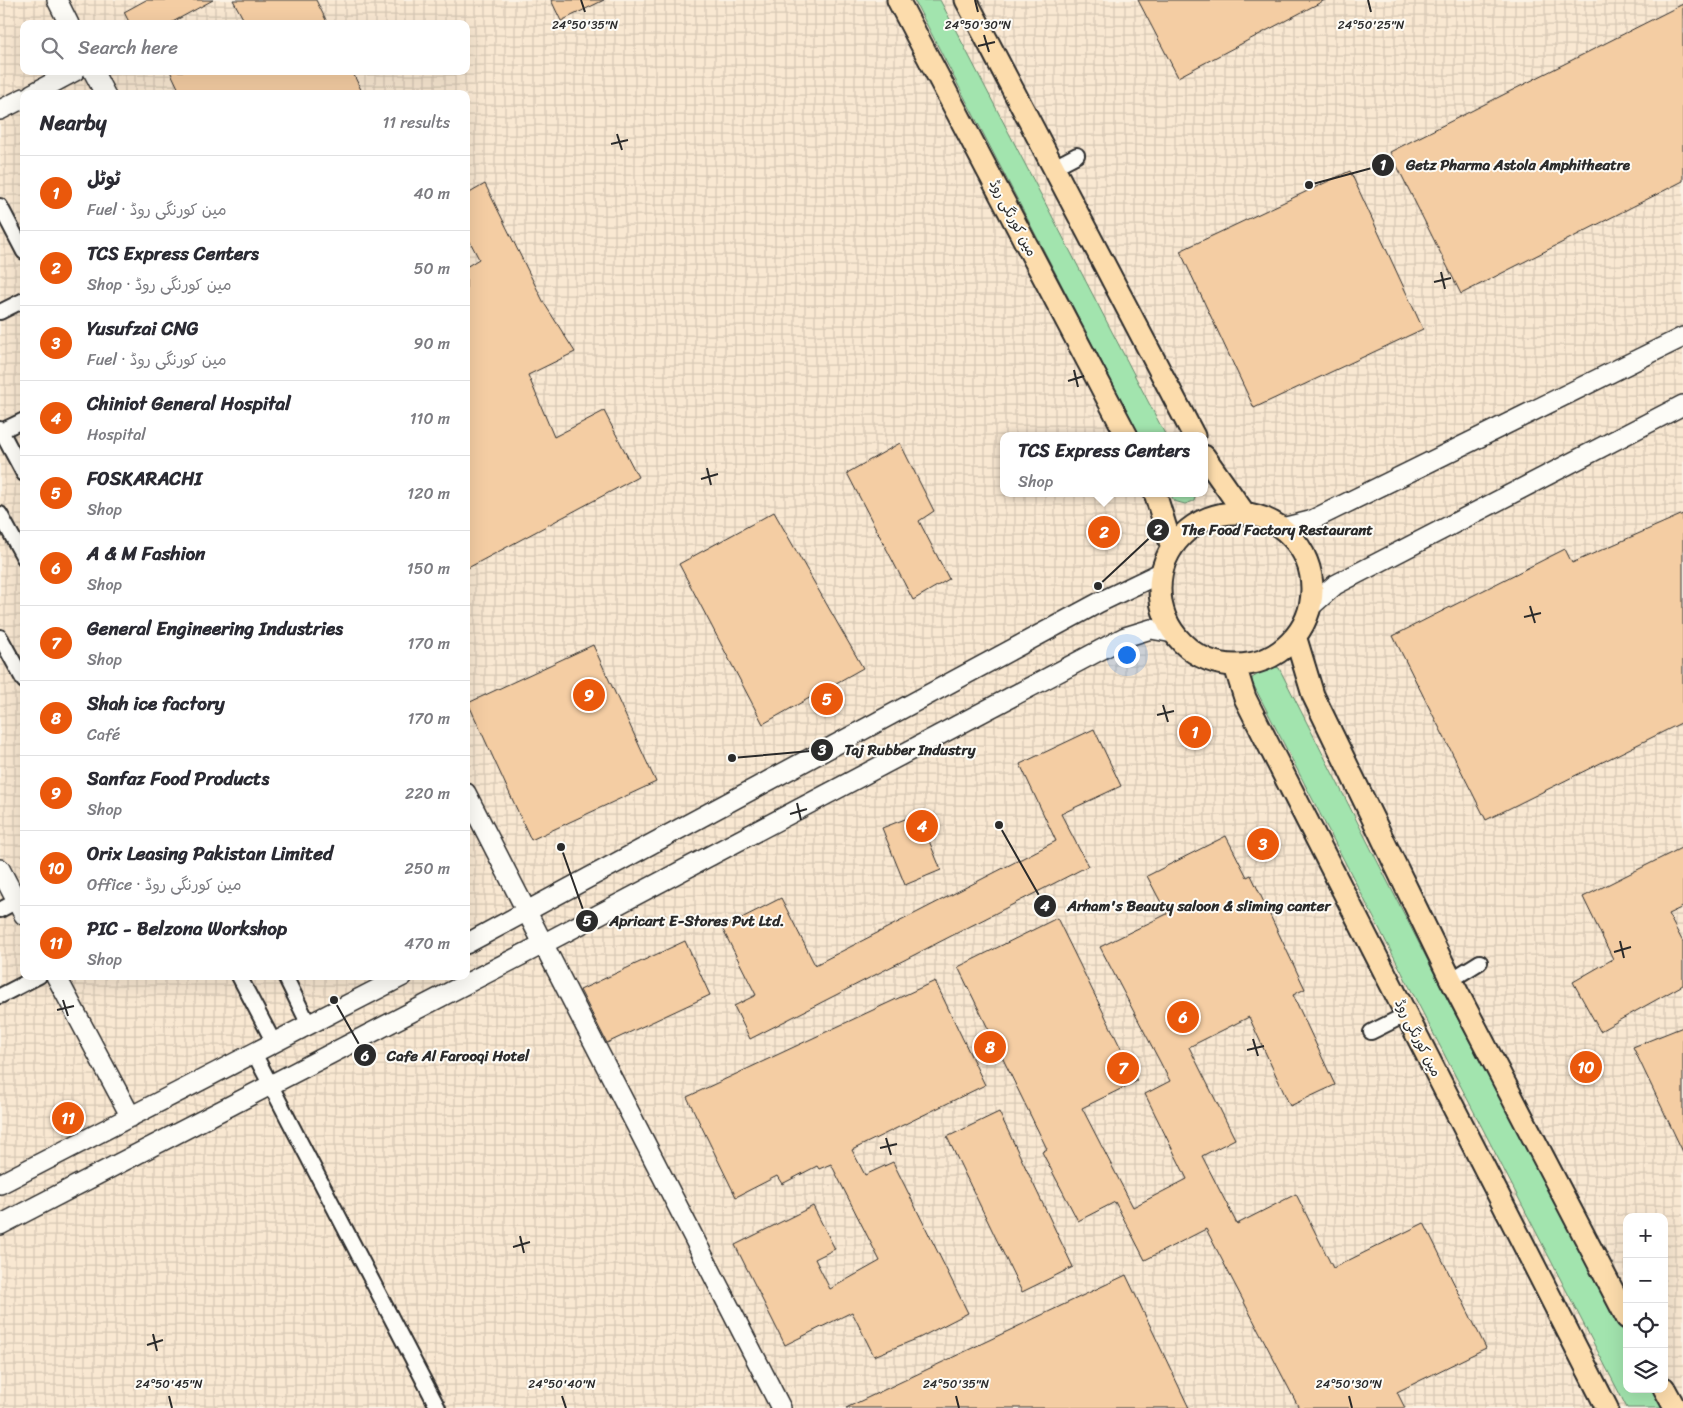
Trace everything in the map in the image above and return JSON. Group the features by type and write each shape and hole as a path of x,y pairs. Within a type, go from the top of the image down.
{"main road":[{"name":"مین کورنگی روڈ","path":"898,0 1125,432"},
{"path":"966,0 1192,432"},
{"path":"1208,462 1245,514"},
{"path":"1156,497 1172,548"},
{"path":"1224,514 1245,514 1264,518 1282,528 1297,544 1308,564 1312,585 1310,607 1296,640 1281,651 1259,662 1234,666 1214,663 1197,655 1173,633 1163,610 1160,573 1172,548 1186,532 1203,520 1224,514"},
{"path":"1296,640 1313,695 1451,980 1623,1310"},
{"name":"مین کورنگی روڈ","path":"1234,666 1245,698 1607,1408"},
{"path":"1667,1393 1675,1408"}],"street":[{"path":"57,0 67,20"},
{"path":"39,90 68,75"},
{"path":"95,75 103,90"},
{"path":"0,110 20,100"},
{"path":"1054,167 1077,155"},
{"path":"0,206 20,244"},
{"path":"0,312 20,302"},
{"path":"1282,528 1310,521 1683,336"},
{"path":"1310,607 1334,585 1683,405"},
{"path":"20,422 1,430 20,466"},
{"path":"0,514 20,551"},
{"path":"470,942 1100,602 1160,573"},
{"path":"0,1225 543,944 1125,637 1151,629 1173,633"},
{"path":"0,637 20,674"},
{"path":"470,801 781,1408"},
{"path":"0,869 20,908 0,910"},
{"path":"1451,980 1480,962"},
{"path":"0,996 31,980"},
{"path":"58,980 131,1117"},
{"path":"242,980 274,1043"},
{"path":"286,980 309,1025"},
{"path":"0,1184 395,980"},
{"path":"1372,1032 1406,1015"},
{"path":"254,1053 438,1408"}],"shaded area":[{"path":"0,0 1683,0 1683,1408 0,1408"}],"green space":[{"path":"914,0 940,0 1164,432 1138,432"},
{"path":"1172,497 1195,497 1194,501 1185,504 1174,501"},
{"path":"1272,666 1279,668 1454,1012 1623,1330 1623,1393 1656,1393 1664,1408 1627,1408 1252,682 1252,678"}],"building":[{"path":"146,0 213,0 176,20 128,20 124,12"},
{"path":"233,0 316,0 326,20 244,20"},
{"path":"551,0 604,0 561,21"},
{"path":"1138,0 1325,0 1178,77"},
{"path":"1683,4 1683,181 1461,294 1390,152"},
{"path":"172,75 354,75 361,90 179,90"},
{"path":"1350,171 1423,329 1254,408 1180,251"},
{"path":"485,184 544,303 575,352 528,375 554,437 604,411 638,477 470,567 470,265 479,259 470,242 470,193"},
{"path":"900,443 934,511 919,521 949,579 913,600 847,473"},
{"path":"774,512 863,668 763,724 679,564"},
{"path":"1683,514 1683,722 1486,820 1393,636 1565,549 1572,563"},
{"path":"593,645 656,782 531,840 470,707 470,702"},
{"path":"1094,729 1121,786 1061,814 1088,866 750,1039 734,1006 756,995 722,928 781,898 815,965 1056,841 1020,764"},
{"path":"918,814 941,870 905,885 882,828"},
{"path":"1226,836 1247,877 1251,875 1305,989 1293,995 1335,1085 1290,1106 1249,1017 1189,1047 1235,1139 1202,1156 1237,1224 1296,1194 1333,1268 1424,1223 1486,1348 1397,1392 1405,1408 1299,1408 1206,1229 1145,1260 1115,1202 1078,1221 1042,1152 1047,1149 958,967 1057,918 1137,1081 1082,1108 1133,1207 1187,1179 1145,1094 1170,1081 1100,947 1167,914 1147,876"},
{"path":"1683,847 1683,907 1668,914 1683,942 1683,985 1600,1031 1573,982 1613,959 1583,897"},
{"path":"685,941 710,995 607,1043 580,990"},
{"path":"935,981 985,1085 852,1150 865,1175 893,1162 968,1313 919,1338 874,1356 852,1312 785,1345 735,1245 813,1206 835,1249 815,1259 830,1289 880,1261 831,1164 819,1169 817,1166 782,1184 777,1176 736,1197 687,1097"},
{"path":"1683,1027 1683,1152 1633,1047"},
{"path":"999,1112 1073,1267 1022,1292 947,1137"},
{"path":"1126,1275 1189,1408 846,1408"}],"place":[{"name":"Getz Pharma Astola Amphitheatre","path":"1309,185"},
{"name":"TCS Express Centers","path":"1104,532"},
{"name":"The Food Factory Restaurant","path":"1098,586"},
{"name":"Sanfaz Food Products","path":"589,695"},
{"name":"FOSKARACHI","path":"827,699"},
{"name":"ٹوٹل","path":"1195,732"},
{"name":"Taj Rubber Industry","path":"732,758"},
{"name":"Arham's Beauty saloon & sliming canter","path":"999,825"},
{"name":"Chiniot General Hospital","path":"922,826"},
{"name":"Yusufzai CNG","path":"1263,844"},
{"name":"Apricart E-Stores Pvt Ltd.","path":"561,847"},
{"name":"Cafe Al Farooqi Hotel","path":"334,1000"},
{"name":"A & M Fashion","path":"1183,1017"},
{"name":"Shah ice factory","path":"990,1047"},
{"name":"Orix Leasing Pakistan Limited","path":"1586,1067"},
{"name":"General Engineering Industries","path":"1123,1068"},
{"name":"PIC - Belzona Workshop","path":"68,1118"}]}
